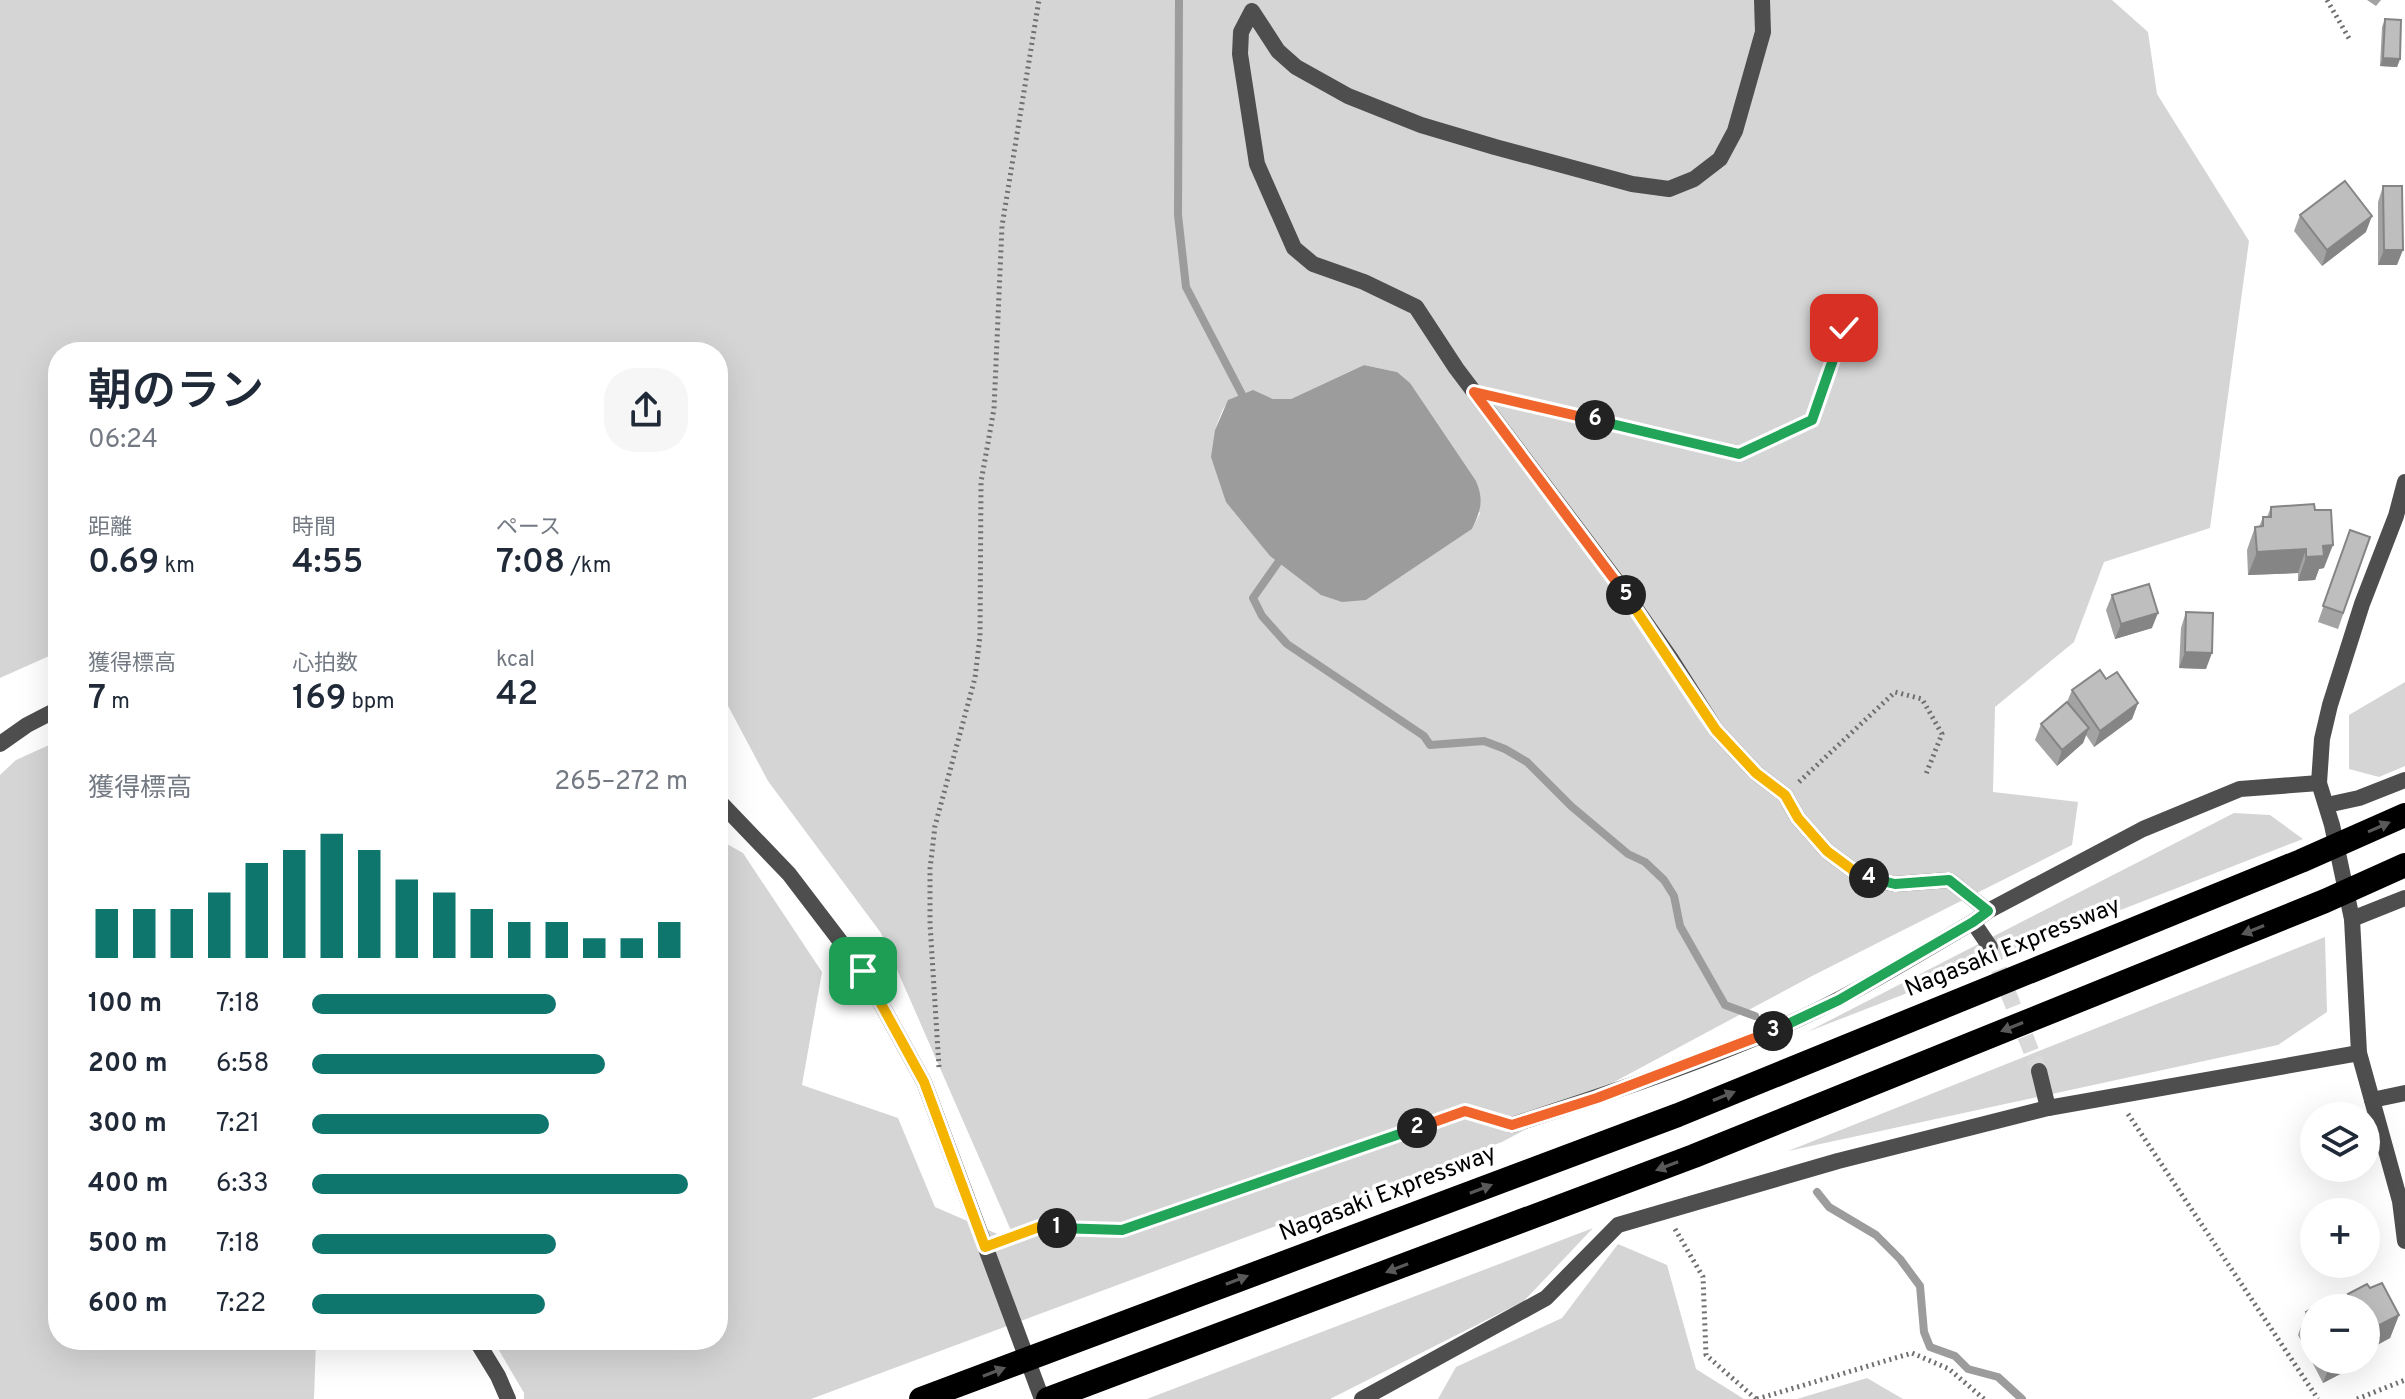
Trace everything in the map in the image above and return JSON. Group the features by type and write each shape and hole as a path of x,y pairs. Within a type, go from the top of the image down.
{"highway":[{"name":"Nagasaki Expressway","path":"921,1399 1678,1115 2301,861 2405,815"},
{"path":"1045,1399 1694,1156 2325,901 2405,865"}],"street":[{"path":"1762,0 1763,32 1735,131 1720,159 1694,179 1669,189 1632,184 1495,147 1421,125 1348,96 1296,67 1278,51 1252,11 1241,32 1240,54 1257,164 1294,248 1313,264 1364,282 1416,307 1474,392 1618,583 1716,730 1756,773 1785,795 1798,818 1827,851 1862,877 1895,884 1949,880 1988,911"},
{"path":"2405,482 2330,705 2322,739 2319,783 2327,805 2352,919 2359,1053 2400,1201 2405,1241"},
{"path":"0,744 48,714"},
{"path":"2327,805 2359,798 2405,780"},
{"path":"1512,1125 1597,1098 1779,1028 1839,1000 1988,911 2143,829 2240,789 2319,783"},
{"path":"728,810 789,874 863,971 924,1082 1045,1399"},
{"path":"2352,919 2405,898"},
{"path":"1973,922 1990,947"},
{"path":"1362,1399 1546,1298 1618,1225 1838,1161 2048,1108 2359,1053"},
{"path":"2039,1071 2048,1108"},
{"path":"2372,1100 2405,1093"},
{"path":"482,1350 508,1399"}],"path":[{"path":"924,1082 941,1066 934,988 930,869 935,826 975,678 980,636 981,482 994,409 1002,226 1039,0"},
{"path":"2327,0 2350,40"},
{"path":"1474,392 1739,454 1812,420 1844,328"},
{"path":"1785,795 1895,692 1922,699 1942,734 1926,774"},
{"path":"2116,1096 2318,1399"},
{"path":"985,1247 1039,1227 1122,1230 1465,1111 1512,1125"},
{"path":"1664,1211 1703,1277 1706,1355 1756,1399 1912,1353 1949,1369 1984,1399"},
{"path":"2357,1399 2405,1380"}],"shaded area":[{"path":"0,0 2112,0 2148,32 2157,94 2249,241 2210,528 2104,562 2074,642 1995,707 1993,792 2078,802 2072,845 1812,976 1502,1142 811,1399 524,1399 524,1393 499,1350 728,1350 728,845 743,853 822,972 802,1085 898,1118 935,1207 1016,1242 881,933 768,781 728,706 728,342 48,342 48,656 0,678","holes":["1364,365 1397,372 1480,513 1472,529 1366,600 1270,556 1215,430 1227,403 1253,391 1273,399 1291,399"]},
{"path":"1364,365 1397,372 1410,383 1476,481 1480,505 1472,529 1366,600 1342,602 1321,595 1270,556 1226,502 1211,457 1215,430 1228,400 1253,390 1273,399 1291,399"},
{"path":"2405,682 2405,766 2379,777 2349,769 2349,715"},
{"path":"48,746 48,1350 316,1350 314,1399 0,1399 0,775 16,760"},
{"path":"2234,813 2270,815 2303,839 1807,1032"},
{"path":"2325,937 2327,1012 2278,1045 1788,1151"},
{"path":"1593,1228 1524,1301 1330,1399 1147,1399"},
{"path":"1618,1244 1667,1265 1696,1369 1744,1399 1438,1399 1456,1367 1562,1318"},
{"path":"1867,1378 1903,1399 1797,1399"}],"building":[{"path":"2385,19 2401,20 2400,59 2383,58"},
{"path":"2345,181 2372,216 2327,250 2300,215"},
{"path":"2383,186 2402,186 2403,250 2384,250"},
{"path":"2314,504 2315,510 2331,510 2333,545 2323,546 2324,556 2306,557 2306,549 2257,552 2255,527 2263,526 2263,517 2271,517 2271,507"},
{"path":"2350,530 2370,537 2343,613 2323,606"},
{"path":"2149,584 2158,613 2121,624 2112,595"},
{"path":"2186,612 2213,613 2212,653 2185,652"},
{"path":"2100,670 2106,679 2117,672 2138,703 2100,731 2072,690"},
{"path":"2067,702 2089,728 2062,750 2041,724"},
{"path":"2382,1283 2399,1315 2380,1325 2380,1294 2348,1294 2367,1284 2370,1288"}],"waterway":[{"path":"1179,0 1178,215 1186,287 1247,404"},
{"path":"1284,554 1253,598 1262,616 1287,644 1424,736 1430,745 1484,741 1527,762 1571,806 1664,880 1674,896 1680,926 1725,1005 1755,1016"},
{"path":"1817,1192 1829,1207 1876,1235 1900,1259 1920,1286 1924,1332 1930,1347 1955,1356 1968,1369 1998,1377 2022,1399"}],"tunnel":[{"path":"1990,947 2039,1071"}],"route":[{"path":"863,971 924,1082 985,1247 1039,1227 1122,1230 1465,1111 1512,1125 1597,1098 1779,1028 1839,1000 1973,922 1988,911 1949,880 1895,884 1862,877 1827,851 1798,818 1785,795 1756,773 1716,730 1618,583 1474,392 1739,454 1812,420 1844,328"}]}
